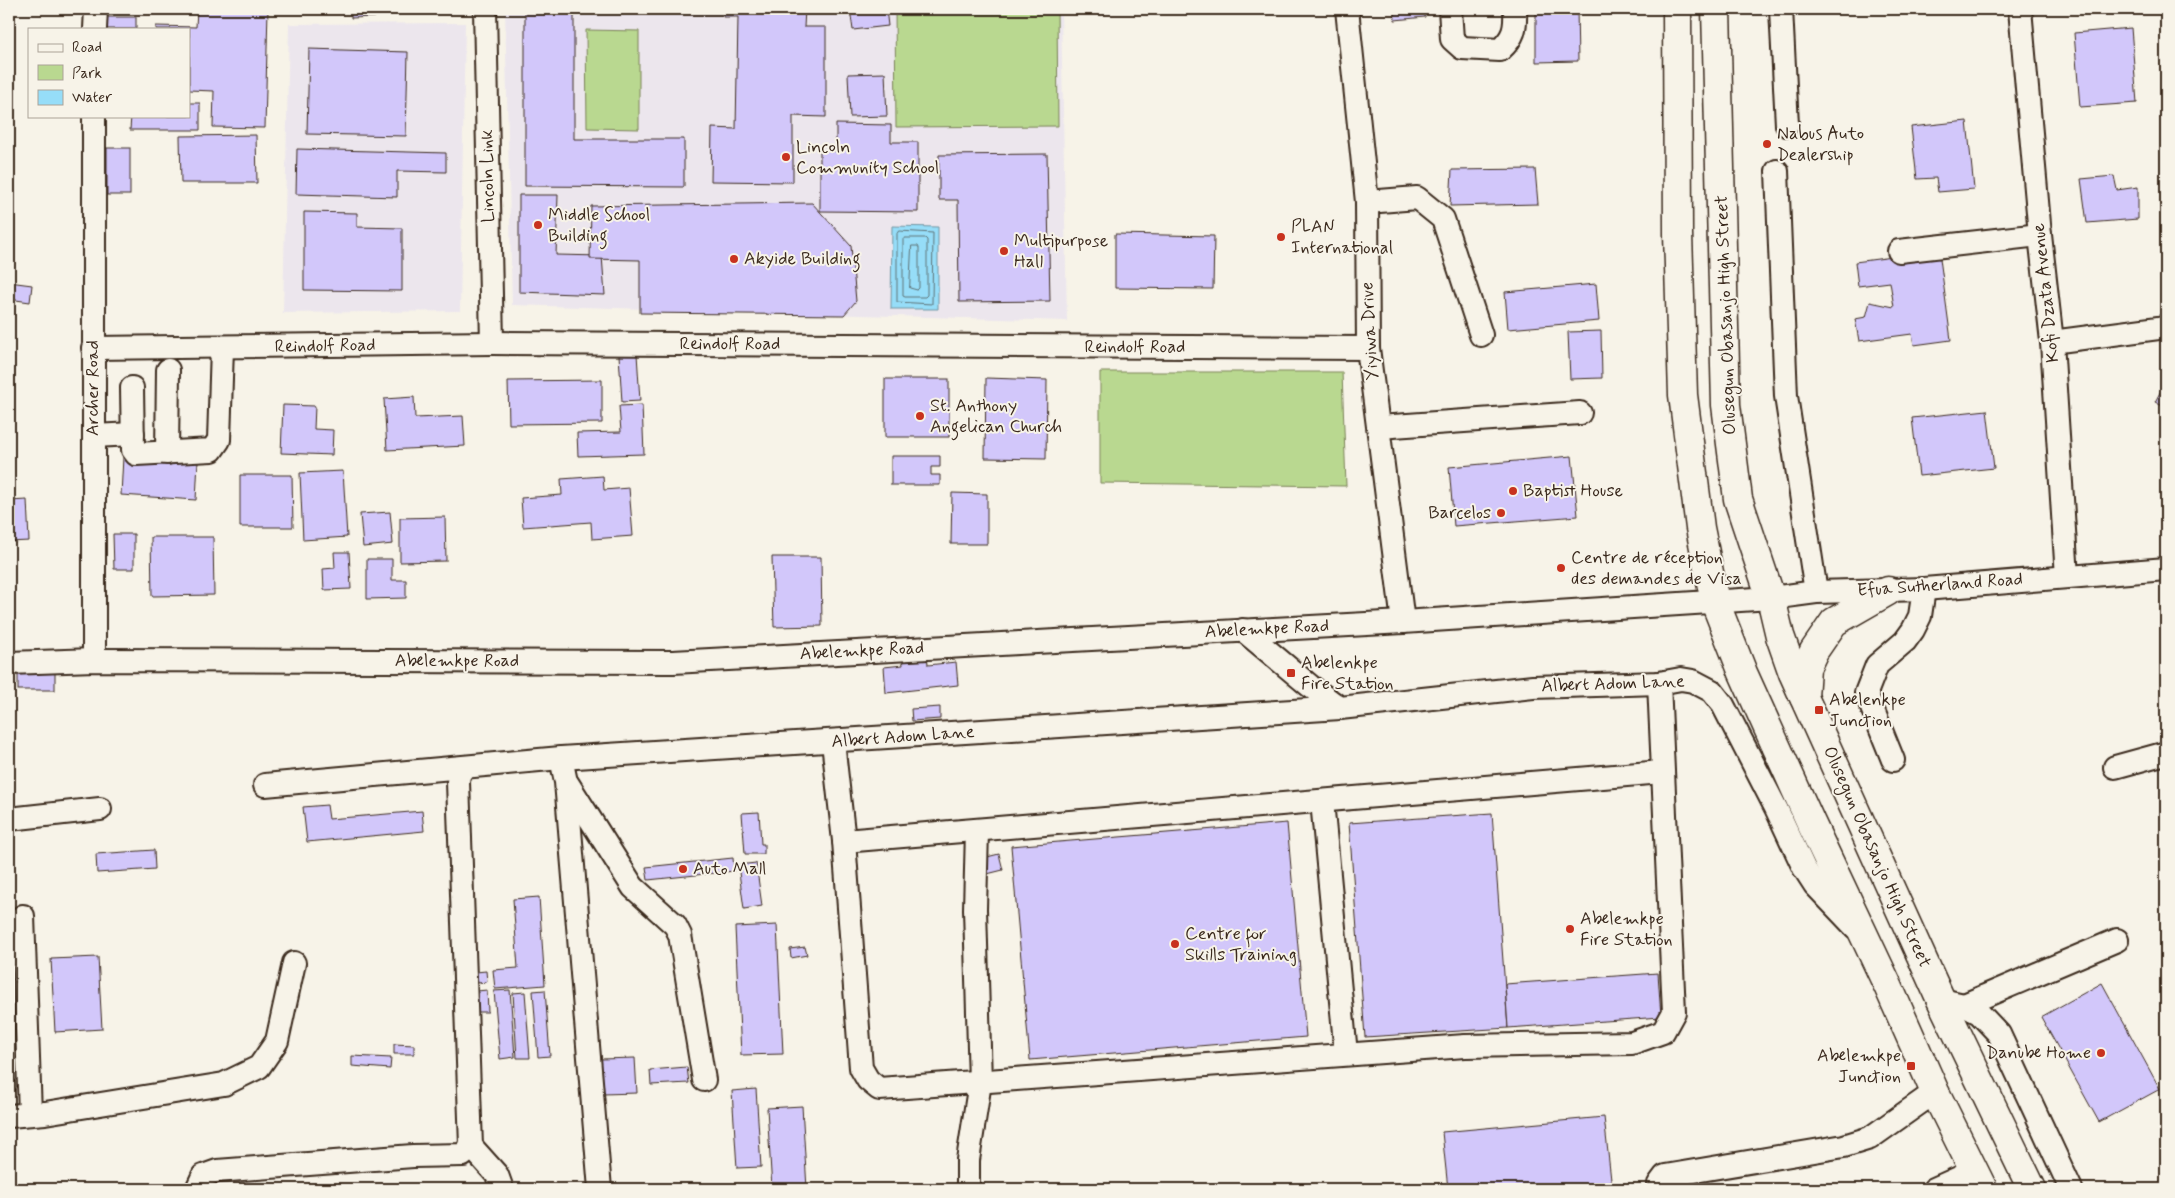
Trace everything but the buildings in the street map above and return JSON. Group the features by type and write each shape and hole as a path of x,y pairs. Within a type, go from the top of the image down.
{"main road":[{"path":"1677,9 1678,234 1683,395 1700,528 1714,602 1743,674 1935,1092 1980,1184"},
{"name":"Olusegun Obasanjo High Street","path":"1716,9 1726,405 1738,499 1771,598 1787,655 1804,697 1953,1003 2032,1189"},
{"path":"1804,697 1806,668 1814,651 1829,628 1834,622 1888,590"}],"street":[{"path":"95,28 96,9"},
{"name":"Lincoln Link","path":"485,9 492,343"},
{"name":"Yiyiwa Drive","path":"1347,9 1367,202 1368,348 1404,622"},
{"path":"1450,9 1452,39 1462,48 1500,50 1511,40 1516,23 1515,9"},
{"path":"1781,9 1786,125"},
{"name":"Kofi Dzata Avenue","path":"2020,9 2040,235 2052,342 2066,577"},
{"name":"Archer Road","path":"94,118 94,660"},
{"path":"1778,171 1786,396 1816,592"},
{"path":"1367,202 1417,198 1443,219 1481,335"},
{"path":"1899,251 2040,235"},
{"path":"2052,342 2166,327"},
{"name":"Reindolf Road","path":"93,348 492,343 1368,348"},
{"path":"132,388 132,434 133,450 136,454 212,450 219,440 222,347"},
{"path":"167,453 168,370"},
{"path":"1378,427 1580,413"},
{"path":"94,436 132,434"},
{"name":"Efua Sutherland Road","path":"1714,602 1771,598 1816,592 1924,589 2166,569"},
{"path":"1893,760 1866,693 1877,665 1905,641 1913,630 1920,616 1924,589"},
{"name":"Abelemkpe Road","path":"9,663 94,660 673,662 1404,622 1714,602"},
{"path":"1243,630 1310,686 1340,708"},
{"name":"Albert Adom Lane","path":"265,785 561,758 1340,708 1533,687 1658,683 1681,679 1693,681 1712,690 1728,713 1804,868 1815,885 1865,938"},
{"path":"833,742 844,841 861,1068 868,1080 879,1089 1465,1046 1632,1043 1664,1032 1674,1012 1658,683"},
{"path":"2115,767 2166,753"},
{"path":"561,758 566,782 600,1189"},
{"path":"465,767 459,774 458,782 471,1146 496,1175 502,1189"},
{"path":"844,841 1662,772"},
{"path":"566,782 633,887 676,925 680,935 704,1080"},
{"path":"1322,801 1346,1054"},
{"path":"9,819 100,809"},
{"path":"968,1189 968,1160 980,1082 975,909 977,830"},
{"path":"23,916 19,1115 224,1084 260,1067 277,1041 294,963"},
{"path":"1953,1003 2117,940"},
{"path":"1953,1003 1978,1013 1999,1034 2071,1189"},
{"path":"1659,1189 1659,1184 1665,1176 1844,1146 1870,1138 1935,1092"},
{"path":"197,1189 203,1176 216,1171 413,1156 463,1155 471,1146"},
{"path":"1934,1189 1980,1184"}],"shaded area":[{"name":"Lincoln Community School","path":"505,9 1061,9 1067,321 512,305"},
{"path":"465,23 460,311 283,313 289,24"}],"green space":[{"path":"895,9 1057,9 1058,126 896,127"},
{"path":"586,30 639,31 639,129 587,128"},
{"path":"1100,372 1342,372 1346,486 1100,483"}],"water":[{"path":"892,226 938,227 938,309 891,309"}],"place":[{"name":"Nabus Auto Dealership","path":"1767,144"},
{"name":"Lincoln Community School","path":"786,157"},
{"name":"Middle School Building","path":"538,225"},
{"name":"PLAN International","path":"1281,237"},
{"name":"Multipurpose Hall","path":"1004,251"},
{"name":"Akyide Building","path":"734,259"},
{"name":"St. Anthony Angelican Church","path":"920,416"},
{"name":"Baptist House","path":"1513,491"},
{"name":"Barcelos","path":"1501,513"},
{"name":"Centre de réception des demandes de Visa","path":"1561,568"},
{"name":"Abelenkpe Fire Station","path":"1291,673"},
{"name":"Abelenkpe Junction","path":"1819,710"},
{"name":"Auto Mall","path":"683,869"},
{"name":"Abelemkpe Fire Station","path":"1570,929"},
{"name":"Centre for Skills Training","path":"1175,944"},
{"name":"Danube Home","path":"2101,1053"},
{"name":"Abelemkpe Junction","path":"1911,1066"}]}
